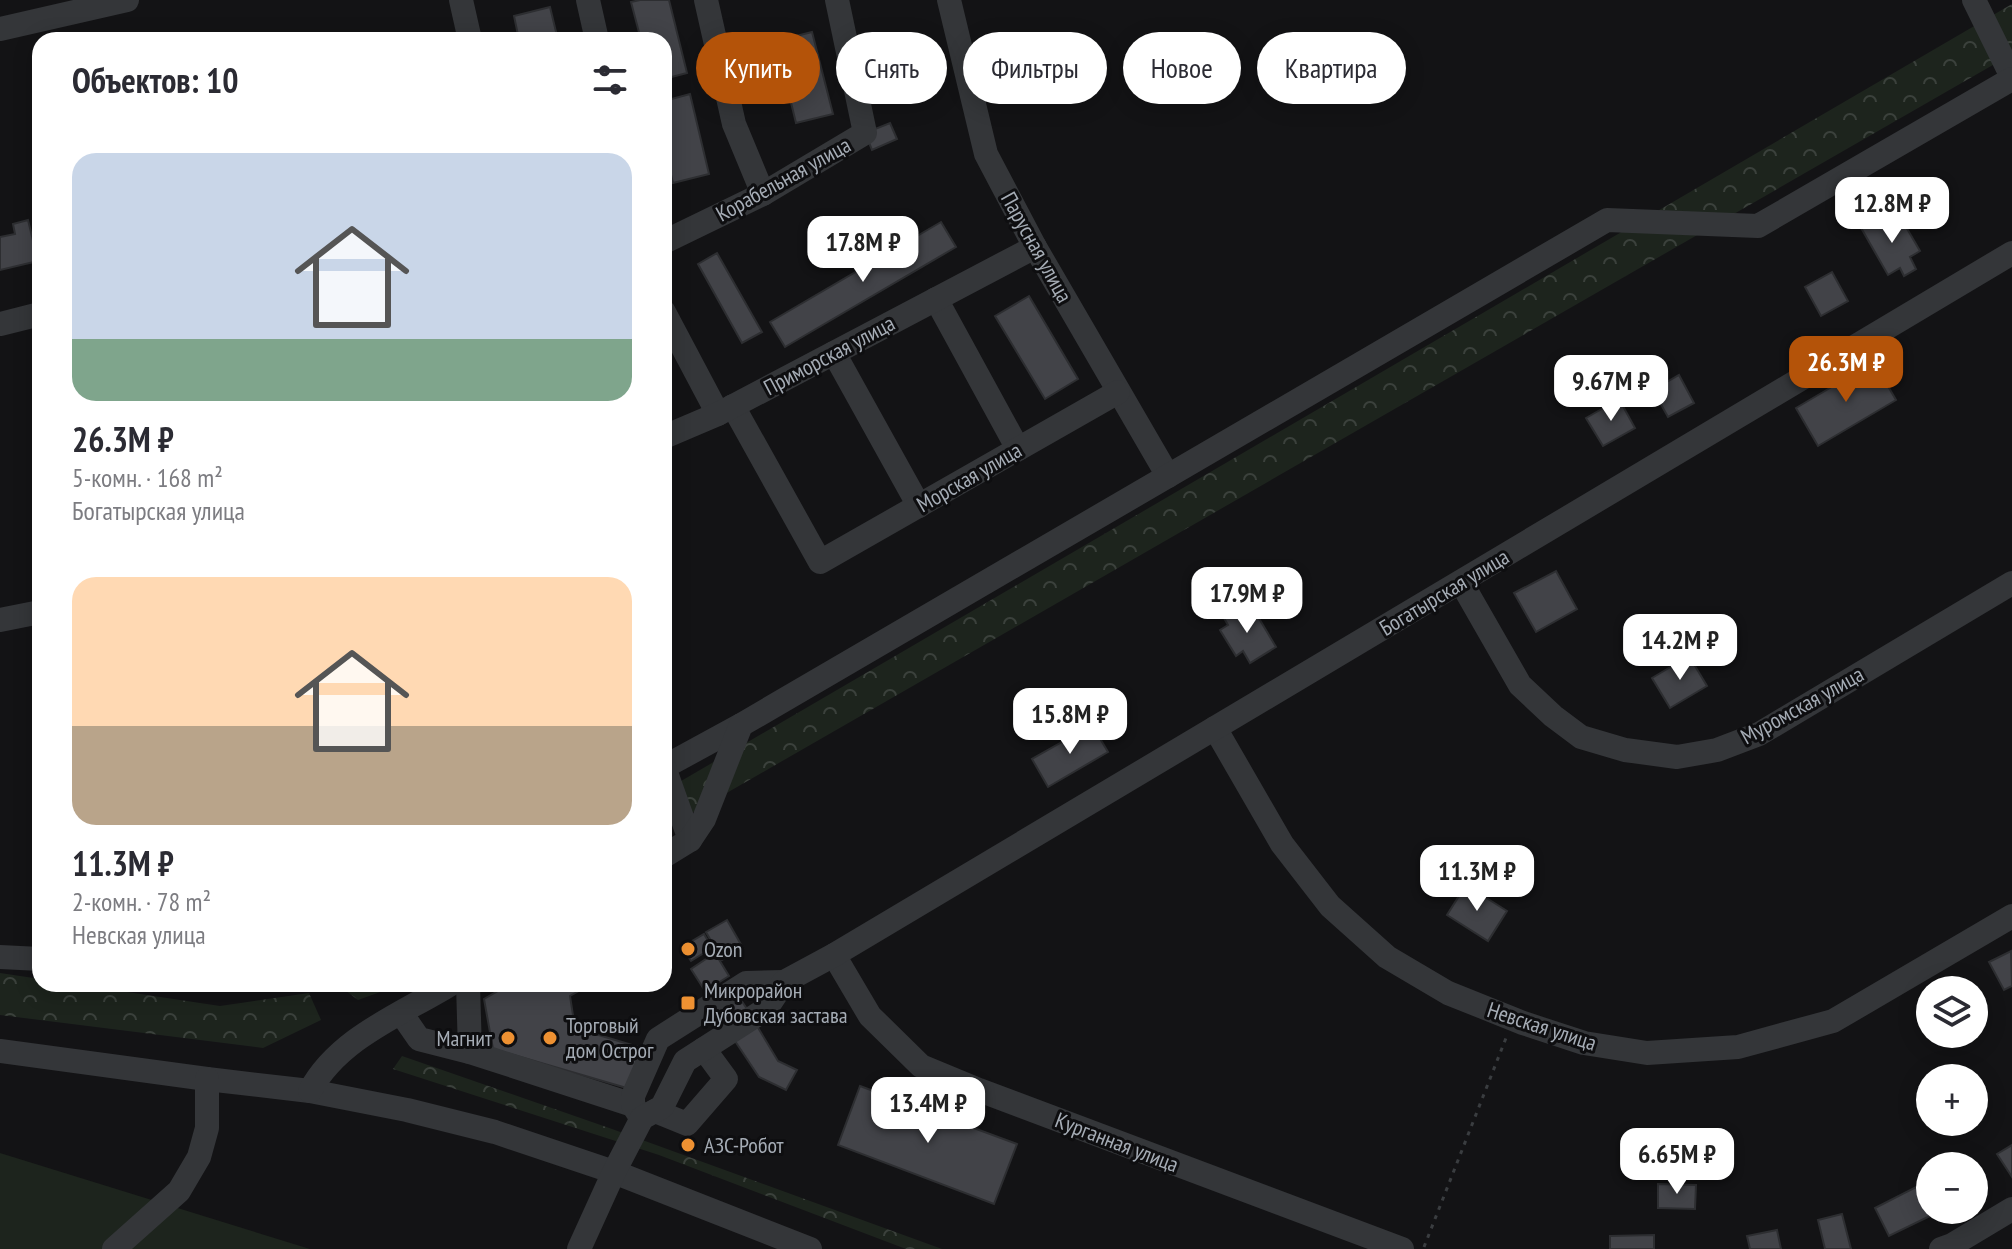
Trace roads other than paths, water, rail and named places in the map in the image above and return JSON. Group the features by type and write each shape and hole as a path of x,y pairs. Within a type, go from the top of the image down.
{"street":[{"path":"0,29 127,0"},
{"path":"461,0 468,32"},
{"path":"588,0 595,32"},
{"path":"706,0 734,124 763,194"},
{"name":"Корабельная улица","path":"672,238 763,194 865,133 837,0"},
{"name":"Парусная улица","path":"949,0 986,154 1035,247 1168,476"},
{"path":"672,770 741,725 1607,220 1758,226 1817,194 2012,78 1974,0"},
{"name":"Приморская улица","path":"672,433 725,410 1035,247"},
{"name":"Богатырская улица","path":"784,982 2012,253"},
{"path":"936,299 1018,449"},
{"path":"0,324 32,316"},
{"path":"672,325 725,410"},
{"path":"834,353 919,506"},
{"name":"Морская улица","path":"725,410 820,562 1118,392"},
{"name":"Муромская улица","path":"1461,582 1520,685 1553,716 1581,737 1625,750 1677,757 1717,750 1759,734 2012,583"},
{"path":"0,620 32,614"},
{"path":"672,851 690,840 704,819 741,725"},
{"name":"Невская улица","path":"1215,728 1282,844 1330,906 1387,957 1448,993 1584,1043 1647,1053 1738,1047 1833,1021 2012,916"},
{"path":"672,793 690,840"},
{"name":"Курганная улица","path":"834,955 870,1016 921,1066 1402,1249"},
{"path":"0,957 32,959"},
{"path":"643,1111 662,1107 685,1061 766,1009 784,982"},
{"path":"643,1111 633,1096 658,1039 746,983 784,982"},
{"path":"310,1091 318,1076 359,1037 437,992"},
{"path":"468,992 470,1052"},
{"path":"401,1013 419,1039 470,1052 687,1124 726,1079 704,1049"},
{"path":"0,1051 310,1091 407,1110 495,1132 614,1172 810,1249"},
{"path":"114,1249 179,1191 199,1157 207,1128 207,1079"},
{"path":"579,1249 643,1111"},
{"path":"1949,1248 2012,1209"}],"place":[{"name":"Ozon","path":"688,949"},
{"name":"Микрорайон Дубовская застава","path":"688,1003"},
{"name":"Магнит","path":"508,1038"},
{"name":"Торговый дом Острог","path":"550,1038"},
{"name":"АЗС-Робот","path":"688,1145"}]}
